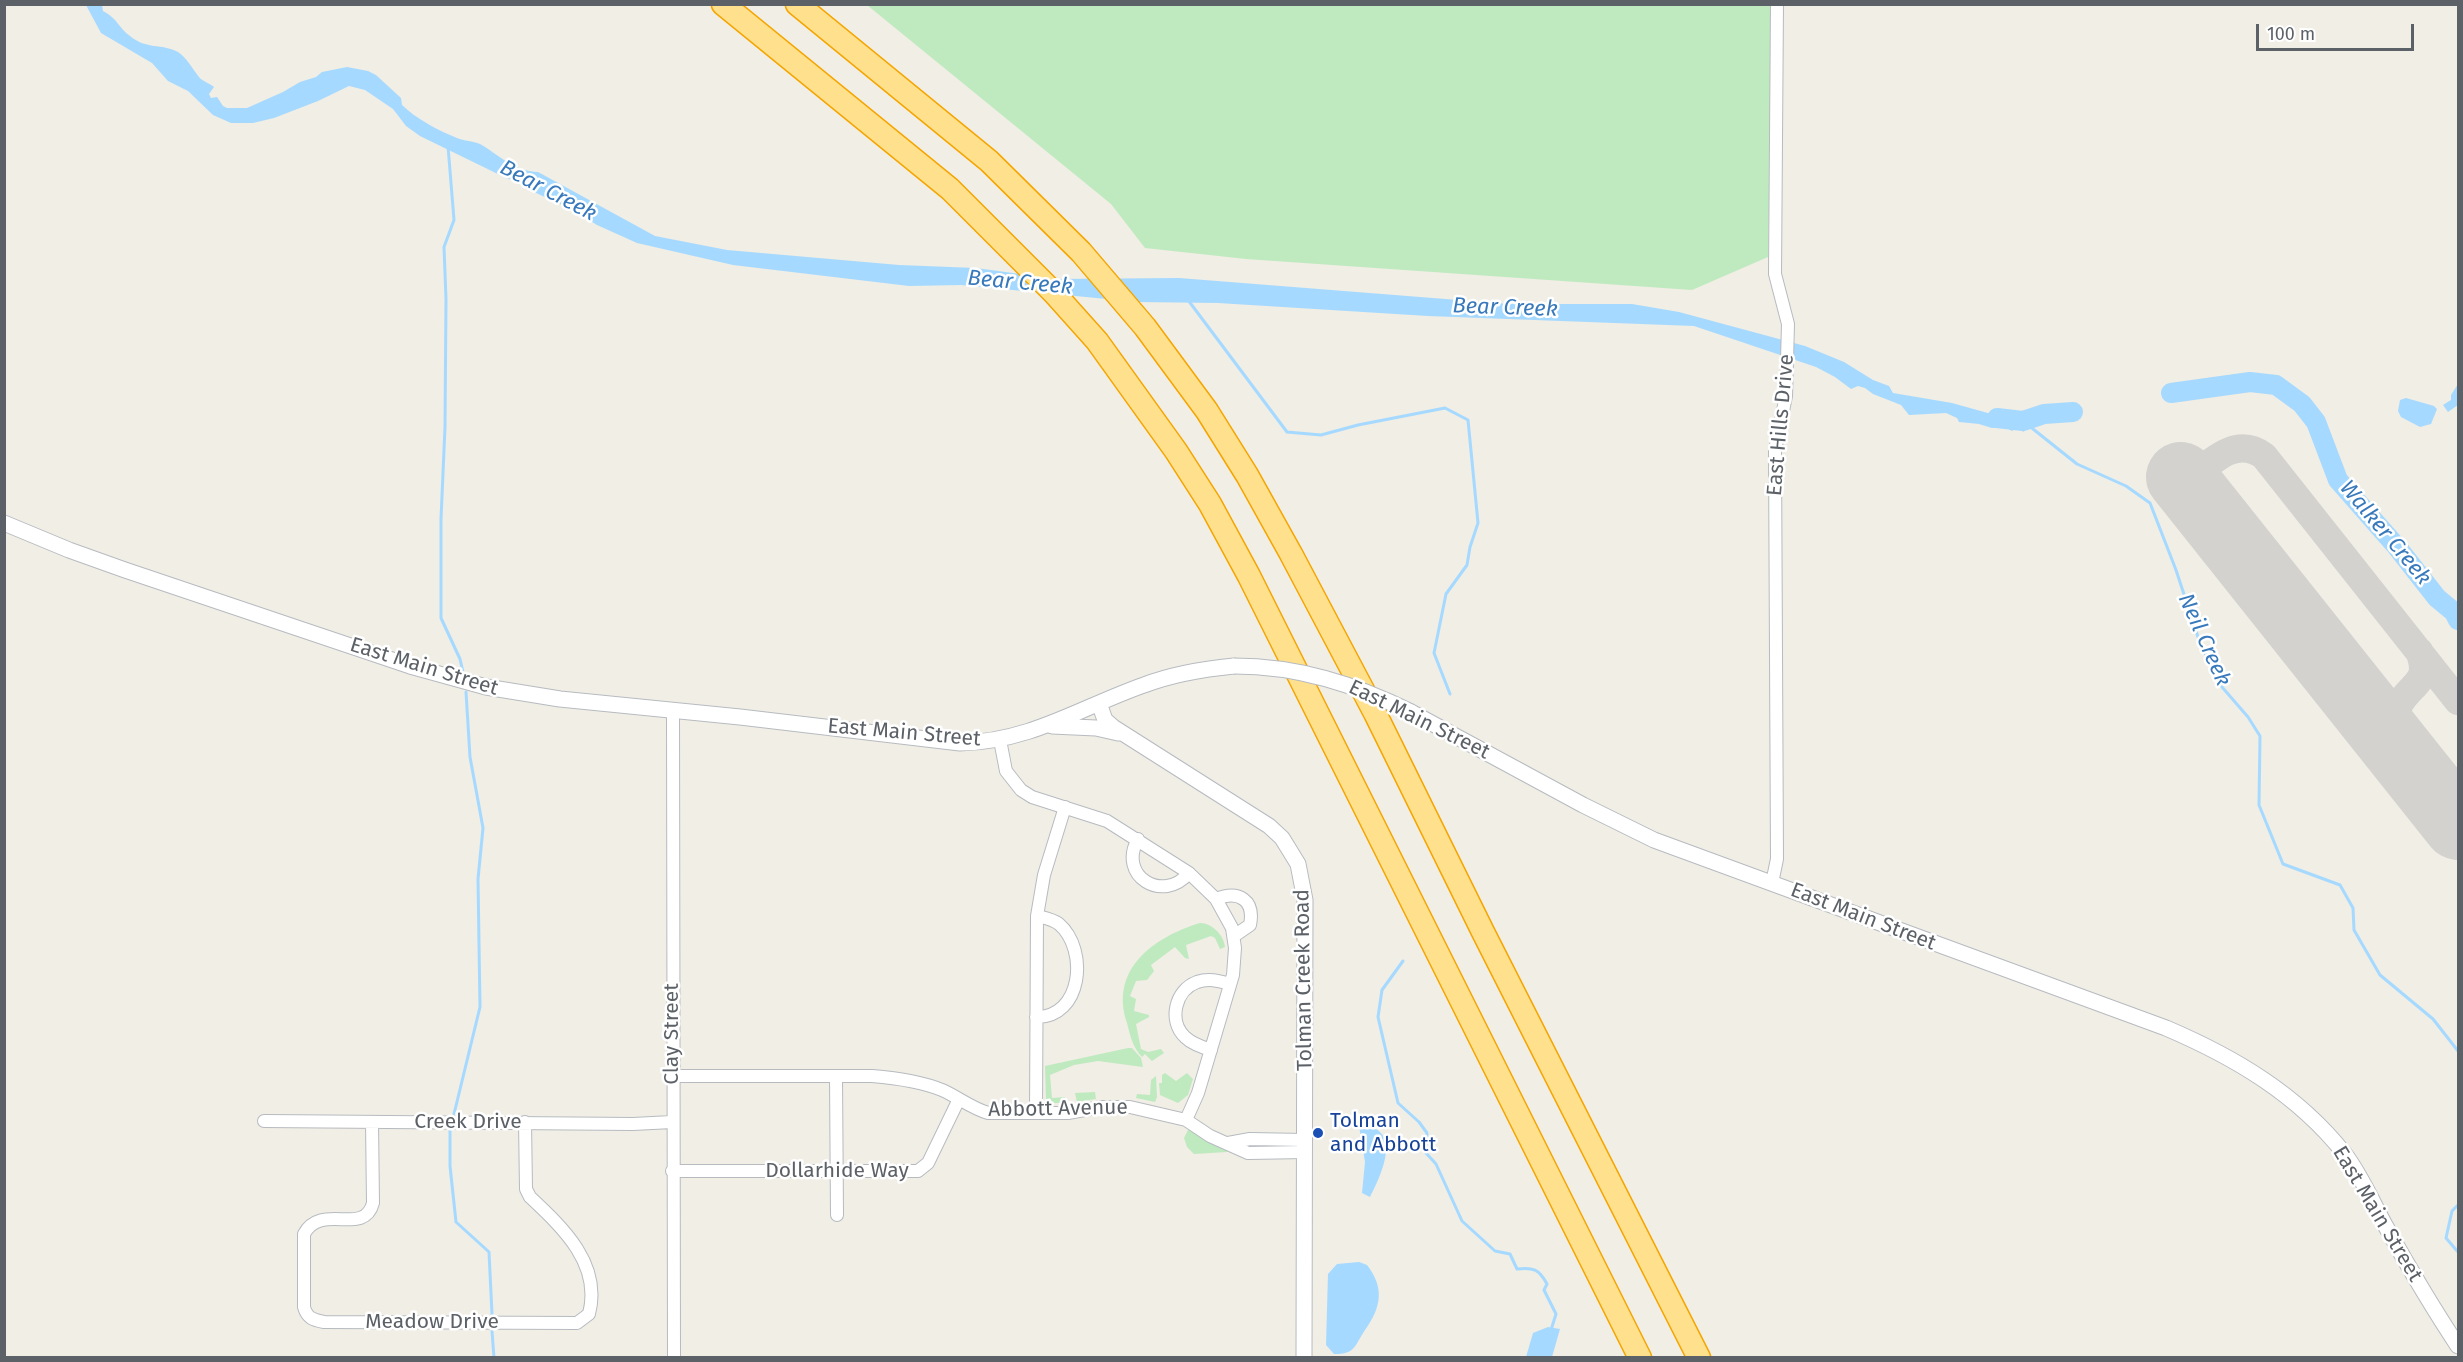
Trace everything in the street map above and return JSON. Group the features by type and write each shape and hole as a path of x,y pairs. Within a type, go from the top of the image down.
{"highway":[{"path":"723,4 950,189 1005,242 1097,341 1199,486 1249,576 1504,1080 1640,1358"},
{"path":"796,4 989,160 1082,252 1189,384 1224,437 1319,605 1699,1358"}],"street":[{"name":"East Hills Drive","path":"1772,883 1777,859 1775,450 1786,396 1788,337 1785,305 1775,274 1777,4"},
{"name":"East Main Street","path":"4,523 92,559 437,675 521,694 960,742 1000,740 1046,726 1099,703 1173,676 1234,666 1268,667 1324,677 1375,695 1411,712 1654,840 2166,1028 2221,1052 2260,1076 2312,1119 2345,1154 2415,1277 2458,1346"},
{"name":"Tolman Creek Road","path":"1099,703 1105,720 1269,826 1282,838 1298,864 1305,900 1305,1358"},
{"name":"Clay Street","path":"673,710 674,1358"},
{"path":"1046,726 1096,728 1126,735"},
{"path":"1000,740 1006,771 1021,790 1032,797 1107,821 1189,873 1216,899 1234,936 1235,962 1198,1094 1186,1120"},
{"path":"1036,1112 1037,916 1044,875 1065,807"},
{"path":"1137,839 1132,858 1135,869 1142,879 1153,885 1166,886 1176,884 1189,873"},
{"path":"1216,899 1234,895 1244,899 1248,905 1252,916 1250,925 1234,936"},
{"path":"1036,1017 1046,1018 1058,1012 1067,1002 1077,978 1074,948 1060,925 1037,916"},
{"path":"1211,1050 1184,1037 1177,1023 1176,1005 1184,990 1198,982 1209,980 1230,984"},
{"name":"Abbott Avenue","path":"672,1076 898,1078 923,1084 959,1099 976,1110 988,1113 1068,1113 1101,1107 1130,1107 1186,1120 1210,1136 1248,1153 1305,1146"},
{"path":"836,1076 837,1215"},
{"name":"Dollarhide Way","path":"672,1171 913,1172 924,1167 959,1099"},
{"name":"Creek Drive","path":"264,1121 633,1124 672,1122"},
{"name":"Meadow Drive","path":"372,1122 373,1203 371,1211 366,1217 356,1220 318,1220 307,1227 304,1234 304,1306 309,1317 324,1322 577,1323 589,1314 591,1307 591,1292 586,1269 573,1240 530,1197 526,1189 525,1122"}],"green space":[{"path":"867,5 1773,5 1768,257 1692,290 1246,259 1145,248 1111,204"},
{"path":"1200,923 1217,930 1225,947 1220,949 1215,938 1211,936 1186,945 1189,959 1185,958 1175,947 1151,965 1154,971 1147,980 1136,981 1130,996 1136,999 1134,1011 1149,1015 1136,1024 1141,1049 1148,1052 1161,1049 1164,1053 1152,1061 1145,1054 1142,1057 1132,1041 1123,1004 1124,987 1130,971 1152,947 1183,929"},
{"path":"1132,1048 1141,1058 1143,1067 1098,1061 1074,1065 1050,1075 1052,1098 1065,1097 1066,1103 1050,1103 1046,1100 1045,1066"},
{"path":"1165,1073 1176,1081 1187,1073 1193,1079 1188,1095 1178,1103 1160,1095 1159,1083 1162,1083 1162,1075"},
{"path":"1156,1076 1157,1097 1155,1102 1136,1098 1137,1094 1150,1095 1151,1080"},
{"path":"1095,1092 1096,1099 1077,1102 1075,1093"},
{"path":"1189,1128 1227,1152 1194,1154 1187,1147 1184,1138"}],"water":[{"name":"Bear Creek","path":"86,5 102,5 103,11 136,40 178,52 200,78 214,87 209,94 211,98 217,97 227,108 247,108 300,82 316,77 322,72 347,67 368,71 376,75 401,98 402,105 407,110 428,124 457,138 480,144 514,166 538,172 655,236 727,250 899,265 976,268 1057,279 1179,278 1509,304 1632,304 1679,312 1805,346 1844,362 1873,380 1889,386 1893,393 1952,403 1995,415 2022,413 2024,432 2016,428 2012,431 2005,427 1992,428 1959,422 1957,418 1946,413 1909,415 1901,405 1873,394 1865,388 1858,386 1851,389 1816,367 1694,326 1428,316 1218,303 1138,302 961,285 909,286 733,265 637,243 597,225 573,210 534,192 529,185 506,178 420,136 406,126 393,109 365,90 349,86 274,118 253,123 231,123 213,115 188,91 168,81 152,63 101,33"},
{"path":"2458,384 2458,405 2448,412 2443,405 2451,400 2451,395"},
{"path":"2406,398 2434,406 2437,409 2431,424 2420,427 2401,417 2398,411 2400,400"},
{"path":"1359,1126 1373,1128 1382,1134 1386,1142 1383,1165 1370,1197 1362,1193 1365,1162"},
{"path":"1359,1262 1367,1265 1377,1282 1379,1298 1375,1314 1351,1351 1334,1354 1326,1345 1328,1274 1337,1264"},
{"path":"1548,1327 1560,1329 1552,1357 1526,1357 1533,1333"}],"waterway":[{"path":"448,146 454,220 444,247 445,427 441,519 441,618 460,659 463,672"},
{"path":"1188,300 1287,432 1321,435 1358,425 1445,408 1468,420 1478,523 1467,565 1446,594 1434,653 1450,694"},
{"name":"Walker Creek","path":"2171,393 2250,382 2276,385 2302,404 2316,422 2338,480 2397,547 2437,598 2454,612 2458,620"},
{"name":"Walker Creek","path":"1997,418 2023,421 2044,414 2073,412"},
{"name":"Neil Creek","path":"2023,421 2077,464 2126,486 2150,503 2176,570 2200,643 2222,687 2248,717 2260,736 2259,805 2283,864 2340,885 2353,908 2354,930 2380,975 2433,1019 2458,1051"},
{"path":"454,1114 480,1007 478,879 483,828 470,757 466,692"},
{"path":"1403,961 1382,990 1378,1017 1398,1103 1419,1122 1427,1133 1426,1153 1436,1164 1462,1221 1495,1251 1510,1254 1517,1269 1535,1270 1544,1279 1547,1284 1544,1290 1556,1314 1551,1330"},
{"path":"450,1130 450,1166 456,1222 489,1252 492,1314"},
{"name":"Neil Creek","path":"2458,1205 2452,1211 2446,1238 2458,1252"},
{"path":"492,1331 494,1358"}],"taxiway":[{"path":"2186,483 2222,454 2232,450 2242,448 2253,450 2264,456 2458,701"},
{"path":"2401,754 2395,734 2396,713 2398,706 2422,674 2419,651"},
{"path":"2354,695 2366,701 2384,705 2402,699"}],"runway":[{"path":"2181,477 2458,825"}],"place":[{"name":"Tolman and Abbott","path":"1318,1133"}]}
